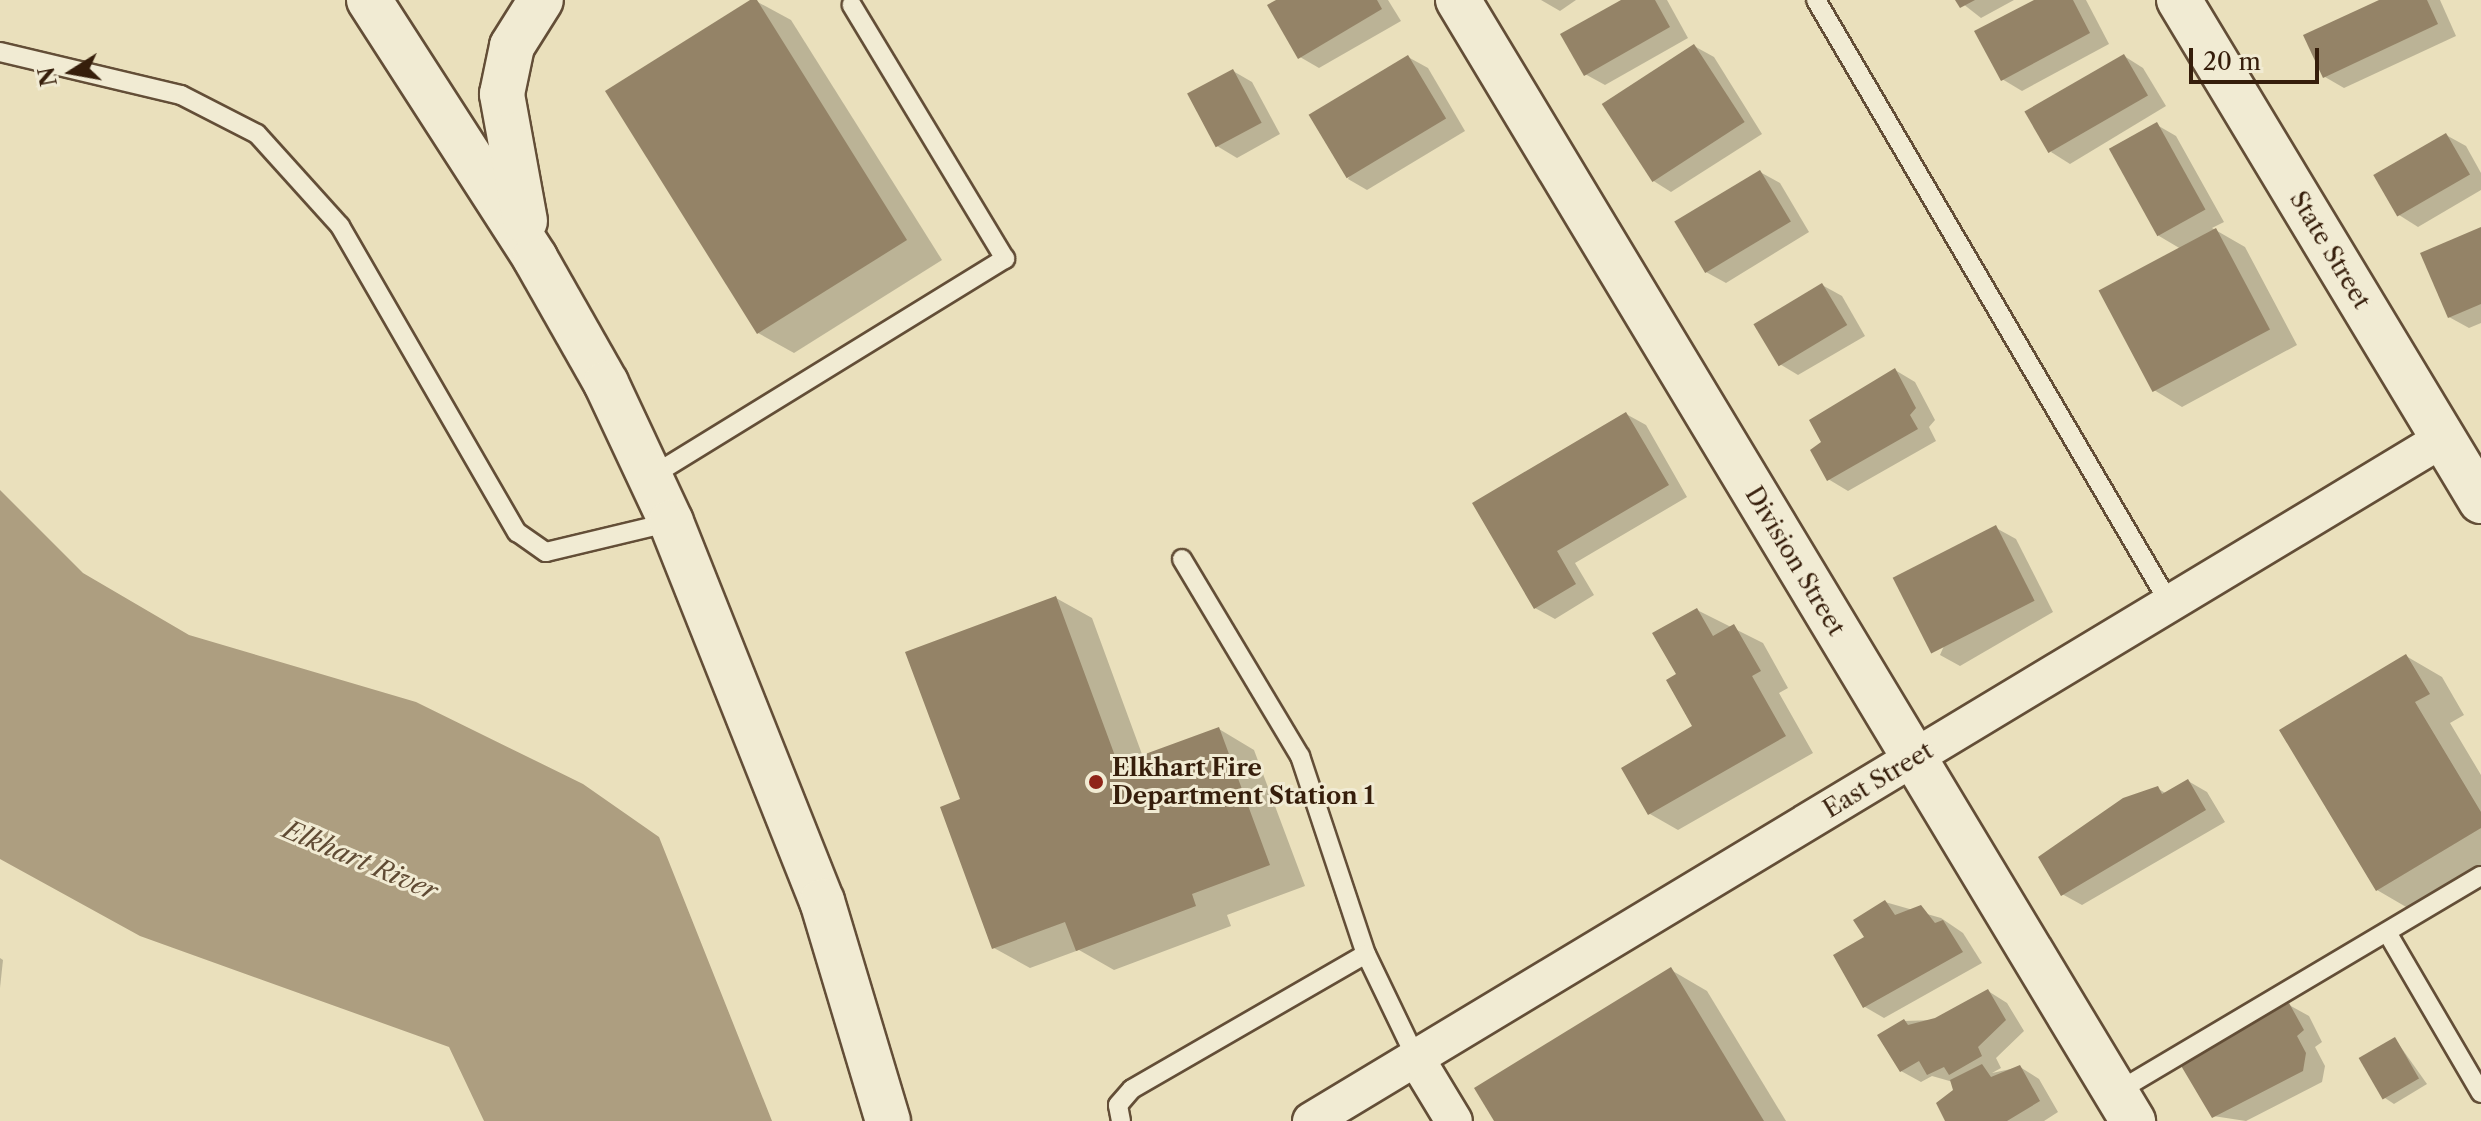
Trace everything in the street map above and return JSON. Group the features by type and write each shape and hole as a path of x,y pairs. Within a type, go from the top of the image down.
{"street":[{"path":"369,0 535,258 671,522 822,901 888,1121"},
{"path":"535,258 502,94 512,46 541,0"},
{"name":"Division Street","path":"1458,0 2124,1107"},
{"name":"State Street","path":"2179,0 2481,501"},
{"name":"East Street","path":"1311,1121 1417,1060 2444,438"},
{"path":"1417,1060 1454,1121"}],"lane":[{"path":"1816,0 2170,604"},
{"path":"650,477 1005,259 852,5"},
{"path":"0,52 181,95 257,134 340,226 517,532 546,552 671,522"},
{"path":"1182,559 1300,756 1366,954 1417,1060"},
{"path":"2124,1107 2481,876"},
{"path":"2388,934 2481,1093"},
{"path":"1121,1121 1118,1105 1132,1089 1366,954"}],"water":[{"name":"Elkhart River","path":"0,490 83,573 189,635 416,702 583,784 659,837 772,1121 484,1121 449,1047 140,936 0,859"}],"building":[{"path":"750,0 757,0 907,240 757,334 605,91"},
{"path":"1276,0 1377,0 1382,9 1298,59 1267,5"},
{"path":"1621,0 1655,0 1670,27 1584,76 1560,34"},
{"path":"1955,0 1975,0 1960,8"},
{"path":"2034,0 2073,0 2090,33 2001,81 1974,31"},
{"path":"2379,0 2427,0 2438,24 2323,78 2303,35"},
{"path":"1694,44 1745,122 1652,182 1602,104"},
{"path":"2124,54 2148,96 2048,153 2024,112"},
{"path":"1408,55 1446,118 1347,178 1309,115"},
{"path":"1233,69 1262,123 1216,147 1187,93"},
{"path":"2157,122 2205,209 2157,236 2109,149"},
{"path":"2446,133 2470,175 2397,217 2373,175"},
{"path":"1760,170 1791,221 1705,273 1674,222"},
{"path":"2481,227 2481,304 2448,318 2420,253"},
{"path":"2216,228 2270,330 2153,392 2099,290"},
{"path":"1822,283 1847,325 1779,366 1753,324"},
{"path":"1895,368 1916,408 1910,415 1918,429 1827,481 1810,450 1821,442 1809,420"},
{"path":"1626,412 1669,485 1557,551 1576,584 1534,609 1472,503"},
{"path":"1996,525 2035,601 1931,653 1893,578"},
{"name":"Elkhart Fire Department Station 1","path":"1056,596 1118,764 1219,727 1270,865 1192,894 1196,906 1076,951 1065,922 992,949 940,807 960,799 905,652"},
{"path":"1697,608 1713,636 1734,624 1761,671 1752,676 1786,736 1648,815 1621,768 1692,726 1666,680 1676,674 1652,633"},
{"path":"2406,654 2430,694 2415,702 2481,812 2481,828 2376,891 2279,730"},
{"path":"2188,779 2206,810 2061,896 2038,857 2123,798 2158,786 2162,794"},
{"path":"1885,900 1895,915 1921,905 1935,923 1943,920 1963,952 1863,1008 1833,955 1864,937 1853,920"},
{"path":"1671,967 1764,1121 1494,1121 1474,1088"},
{"path":"1988,989 2006,1020 1978,1047 1982,1056 1949,1075 1944,1067 1927,1075 1919,1061 1900,1072 1877,1035 1904,1019 1908,1025 1935,1018"},
{"path":"2289,1003 2304,1030 2297,1036 2306,1053 2303,1071 2212,1118 2180,1064"},
{"path":"2395,1037 2419,1079 2383,1100 2359,1058"},
{"path":"1982,1064 1991,1077 2020,1065 2040,1101 2007,1121 1945,1121 1936,1103 1953,1090 1950,1080"}],"place":[{"name":"Elkhart Fire Department Station 1","path":"1096,782"}]}
